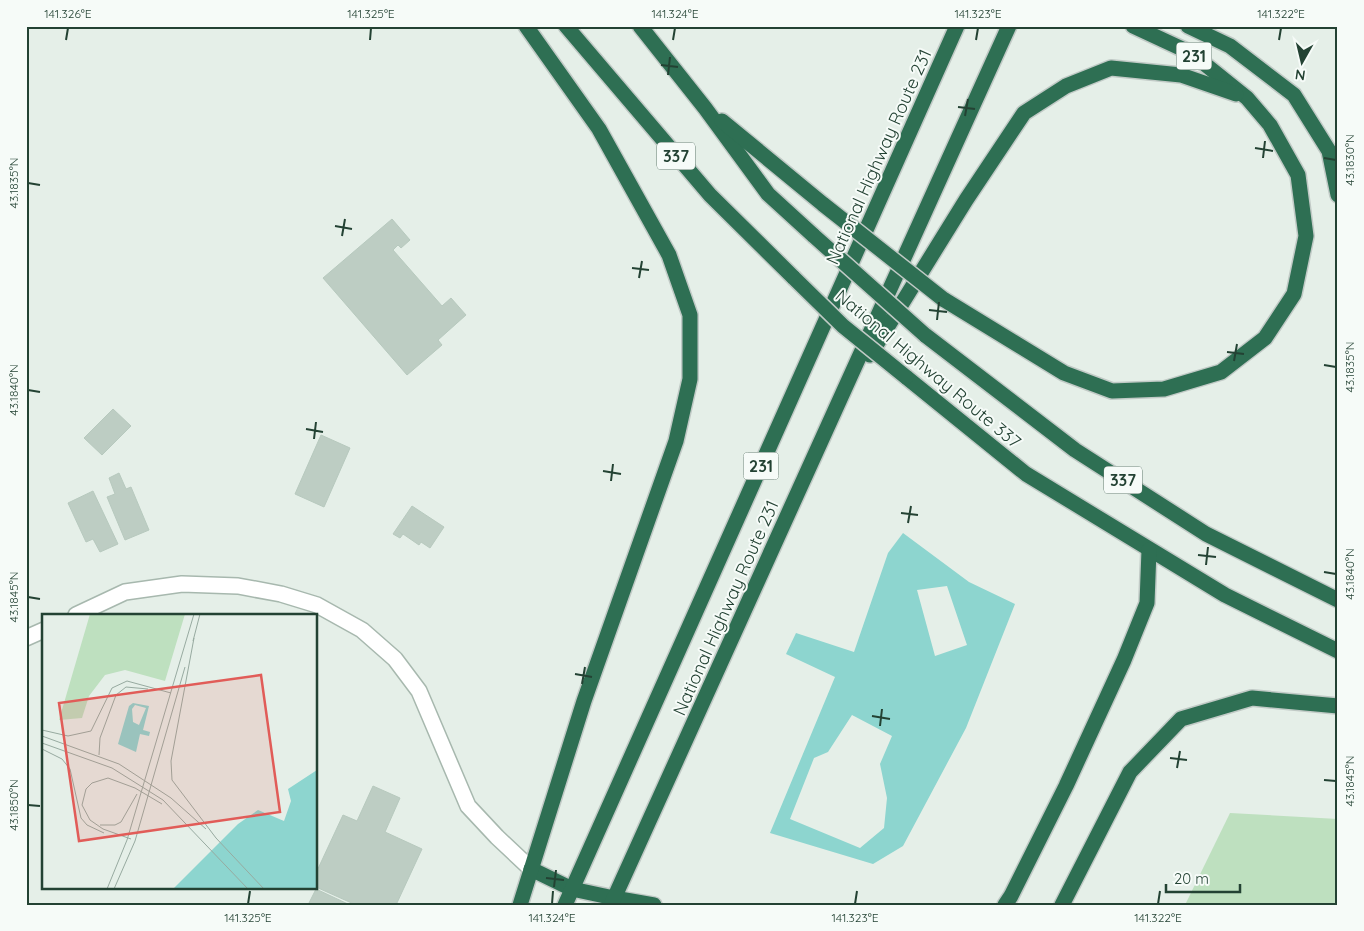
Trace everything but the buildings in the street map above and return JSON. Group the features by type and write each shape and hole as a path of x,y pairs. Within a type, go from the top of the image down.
{"highway":[{"path":"520,905 584,701 676,441 690,378 690,315 669,255 598,129 526,26"},
{"name":"National Highway Route 337","path":"566,26 710,195 843,326 1026,474 1225,596 1338,651"},
{"name":"231","path":"640,26 705,108 943,299 1064,374 1112,391 1164,389 1221,372 1265,338 1294,294 1306,236 1298,175 1270,125 1247,98 1190,53 1133,26"},
{"name":"National Highway Route 231","path":"565,905 957,26"},
{"name":"National Highway Route 231","path":"616,903 1009,26"},
{"path":"1188,26 1230,46 1294,95 1329,151 1338,194"},
{"name":"231","path":"839,405 966,200 1024,113 1066,86 1112,68 1181,75 1247,98"},
{"name":"National Highway Route 337","path":"705,108 768,194 925,335 1084,455 1206,534 1338,600"},
{"path":"1005,905 1066,786 1124,660 1147,603 1149,550"},
{"path":"1062,905 1130,772 1181,719 1252,698 1338,706"},
{"path":"531,869 572,889 616,903 654,905"}],"street":[{"path":"78,614 125,592 182,584 238,586 281,594 317,605 362,630 396,659 419,691 468,806 531,869"},
{"path":"26,638 42,631"}],"green space":[{"path":"1230,813 1338,819 1338,905 1185,905"}],"water":[{"path":"903,533 969,582 1015,604 966,728 903,846 873,864 770,833 835,677 786,654 796,633 854,652 888,553","holes":["947,586 967,645 935,656 917,590","852,715 892,736 880,764 887,798 884,828 860,848 790,819 814,758 828,752"]}]}
